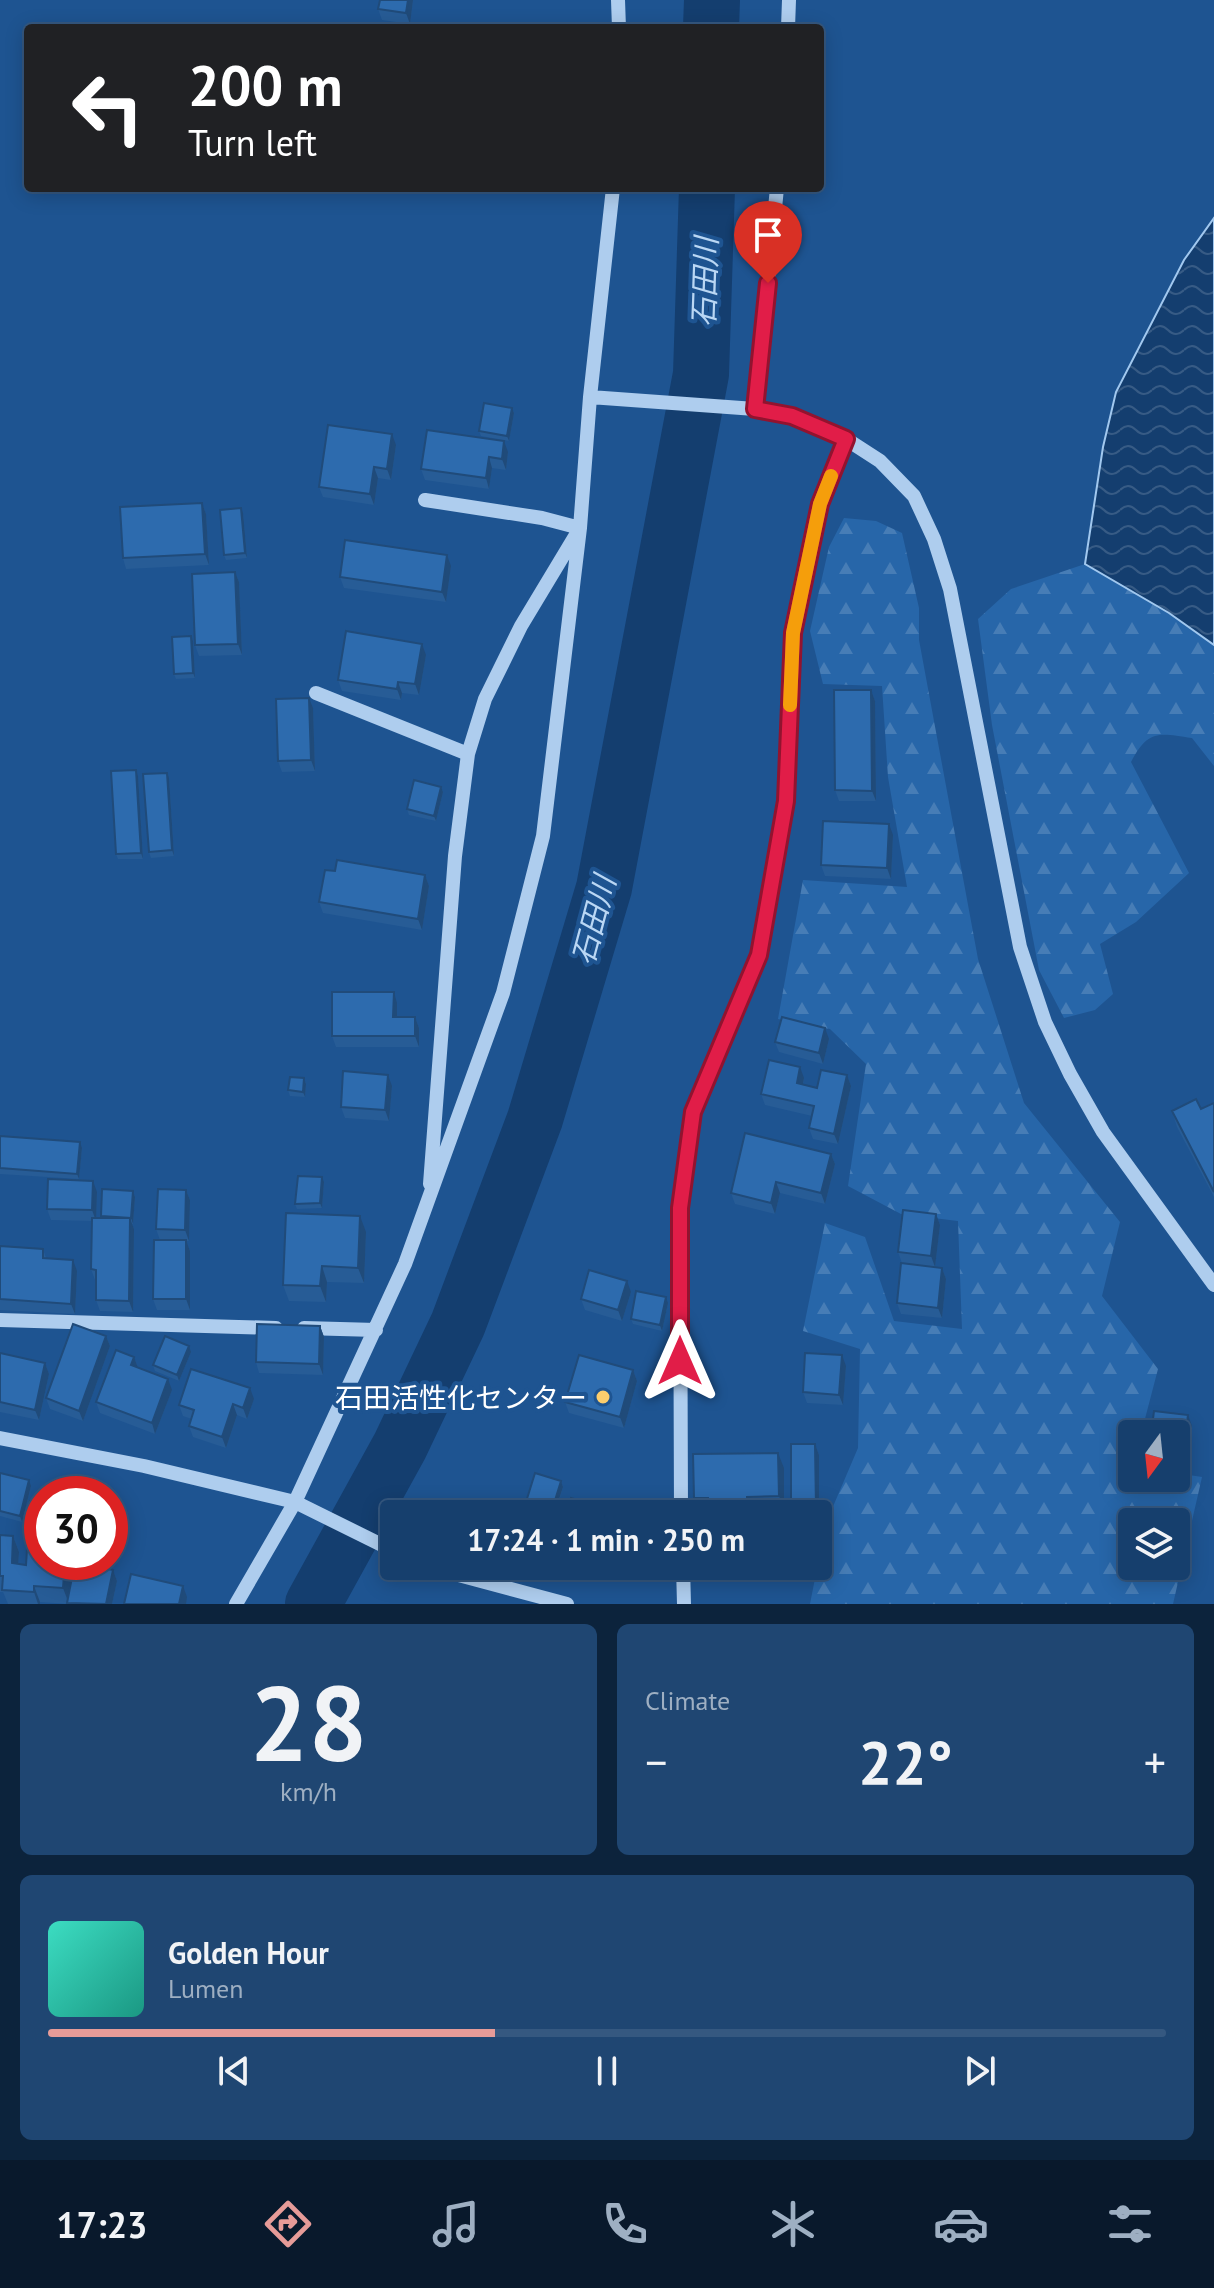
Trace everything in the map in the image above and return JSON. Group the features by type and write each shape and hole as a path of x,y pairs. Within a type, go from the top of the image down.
{"street":[{"path":"618,0 619,24"},
{"path":"788,24 789,0"},
{"path":"236,1604 295,1502 405,1264 503,993 543,836 580,528 590,397 613,192"},
{"path":"755,409 777,192"},
{"path":"590,397 735,407 792,416 846,439 880,461 914,496 934,539 950,589 1020,947 1045,1022 1103,1132 1214,1285"},
{"path":"681,1500 680,1208 693,1112 759,955 786,801 793,633 820,504 846,439"},
{"path":"425,500 542,518 580,528"},
{"path":"429,1200 455,856 468,754 485,699 521,626 580,528"},
{"path":"316,693 468,754"},
{"path":"0,1320 376,1330"},
{"path":"0,1438 144,1466 295,1502 380,1544"},
{"path":"477,1580 567,1604"},
{"path":"683,1580 684,1604"}],"green space":[{"path":"844,518 876,521 902,533 919,608 919,640 978,959 1024,1103 1120,1222 1102,1296 1158,1369 1145,1420 1118,1420 1118,1492 1190,1492 1190,1475 1202,1477 1190,1530 1190,1508 1118,1508 1118,1580 1178,1580 1173,1604 810,1604 815,1580 832,1580 832,1509 858,1448 860,1349 803,1331 825,1223 865,1237 894,1321 962,1329 958,1221 901,1214 848,1186 866,1064 830,1029 778,1019 803,880 907,887 888,777 882,686 823,684 810,631 829,547"},
{"path":"1085,564 1169,613 1214,645 1214,766 1192,738 1156,736 1137,751 1131,762 1189,873 1136,922 1100,944 1113,994 1095,1010 1064,1018 1039,970 992,725 978,619 1011,589"}],"water":[{"path":"1214,218 1214,645 1169,613 1085,564 1103,447 1116,392 1184,260"}],"building":[{"path":"380,0 408,0 406,13 378,9"},
{"path":"484,403 512,408 507,436 479,431"},
{"path":"328,425 392,434 387,469 374,467 370,494 319,487"},
{"path":"427,430 504,441 502,459 489,457 486,478 421,469"},
{"path":"202,503 205,554 123,558 120,507"},
{"path":"241,508 245,553 224,555 220,510"},
{"path":"345,540 447,555 442,592 340,577"},
{"path":"235,572 238,644 195,645 192,574"},
{"path":"346,631 422,644 415,684 398,682 397,689 338,680"},
{"path":"191,636 193,673 174,674 172,637"},
{"path":"834,690 871,690 872,791 835,790"},
{"path":"309,698 311,760 278,761 276,699"},
{"path":"136,770 141,853 116,854 111,771"},
{"path":"167,773 172,850 149,852 143,774"},
{"path":"414,780 441,787 434,816 407,809"},
{"path":"823,821 889,824 887,868 821,865"},
{"path":"337,860 425,875 418,919 319,902 325,870 335,871"},
{"path":"332,992 394,992 393,1017 415,1017 415,1036 332,1036"},
{"path":"782,1017 825,1028 819,1053 775,1042"},
{"path":"769,1060 800,1067 797,1083 817,1088 821,1070 847,1075 834,1134 809,1128 814,1106 761,1094"},
{"path":"343,1071 388,1075 385,1110 341,1107"},
{"path":"290,1077 304,1078 303,1092 288,1090"},
{"path":"1196,1099 1201,1109 1214,1103 1214,1192 1172,1111"},
{"path":"745,1133 831,1154 821,1193 776,1182 771,1203 731,1193"},
{"path":"0,1136 80,1142 77,1174 0,1168"},
{"path":"298,1176 322,1177 320,1203 295,1204"},
{"path":"48,1179 93,1181 92,1210 47,1209"},
{"path":"102,1189 133,1191 131,1218 101,1216"},
{"path":"158,1189 186,1190 185,1230 156,1229"},
{"path":"903,1210 936,1214 931,1256 898,1252"},
{"path":"286,1213 360,1216 358,1268 322,1266 320,1286 283,1285"},
{"path":"92,1218 130,1218 129,1301 96,1300 96,1270 91,1269"},
{"path":"154,1240 186,1240 186,1299 153,1299"},
{"path":"0,1246 43,1249 43,1258 73,1260 71,1304 0,1299"},
{"path":"901,1263 942,1268 938,1308 897,1303"},
{"path":"589,1270 627,1281 618,1310 581,1299"},
{"path":"636,1291 666,1297 660,1325 631,1319"},
{"path":"73,1324 106,1336 79,1411 46,1398"},
{"path":"257,1324 320,1326 319,1364 256,1362"},
{"path":"165,1336 189,1346 177,1375 153,1365"},
{"path":"116,1350 134,1357 131,1365 168,1379 152,1423 96,1402"},
{"path":"0,1353 45,1363 35,1410 0,1402"},
{"path":"805,1353 842,1355 839,1395 803,1392"},
{"name":"石田活性化センター","path":"579,1355 633,1370 620,1417 565,1402"},
{"path":"191,1369 250,1388 243,1408 233,1404 222,1437 189,1426 194,1410 179,1405"},
{"path":"1154,1411 1188,1415 1187,1420 1153,1420"},
{"path":"791,1444 815,1444 816,1500 791,1500"},
{"path":"778,1453 779,1496 747,1497 747,1500 694,1498 693,1454"},
{"path":"0,1473 24,1479 20,1516 0,1511"},
{"path":"535,1473 561,1481 555,1500 527,1500"},
{"path":"0,1535 13,1536 12,1563 24,1565 24,1580 64,1580 63,1588 34,1586 34,1592 2,1590"},
{"path":"131,1574 183,1586 179,1604 124,1604"},
{"path":"71,1580 111,1580 106,1604 67,1603"}],"waterway":[{"name":"石田川","path":"711,24 712,0"},
{"name":"石田川","path":"313,1604 400,1446 458,1324 535,1119 604,888 701,374 707,192"}],"slow traffic":[{"path":"790,705 793,633 820,504 831,476"}],"place":[{"name":"石田活性化センター","path":"603,1397"}],"route":[{"path":"680,1361 680,1208 693,1112 759,955 786,801 793,633 820,504 846,439 792,416 755,409 768,283"}]}
